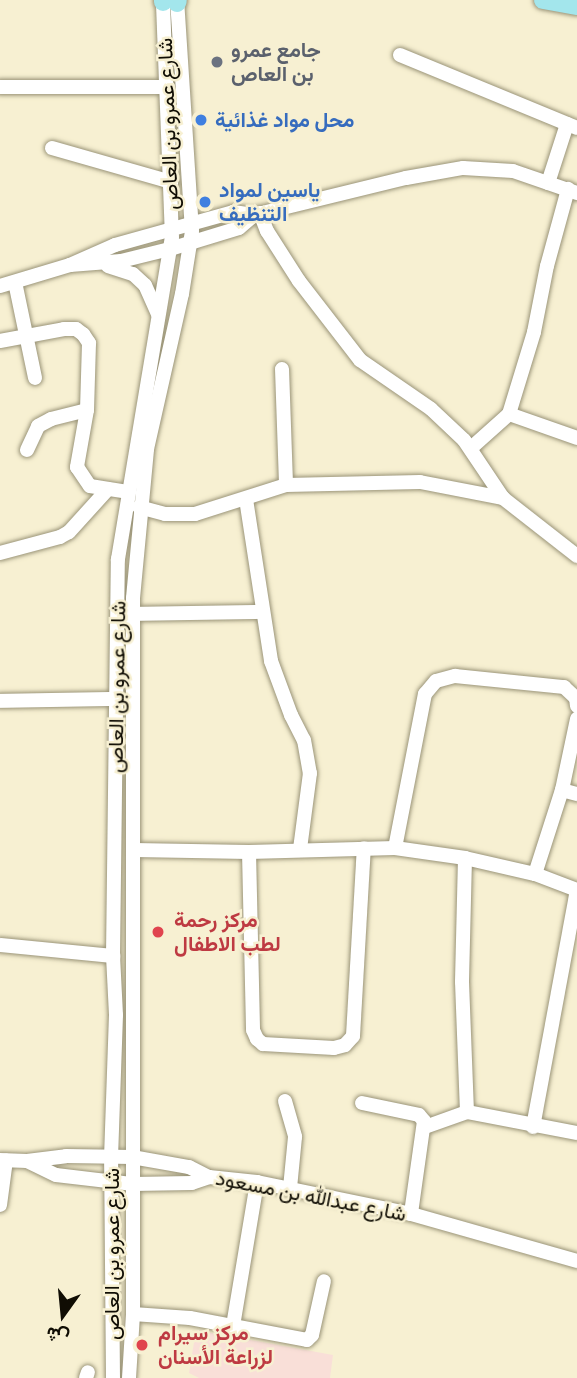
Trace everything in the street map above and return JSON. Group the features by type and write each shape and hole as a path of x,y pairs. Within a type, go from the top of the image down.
{"main road":[{"path":"543,0 577,6"}],"street":[{"name":"شارع عمرو بن العاص","path":"113,1378 111,1158 116,1015 113,956 118,559 172,230 167,87 170,1"},
{"path":"129,1378 133,1314 134,614 139,507 147,449 182,294 192,223 170,1"},
{"path":"400,55 572,126 548,183"},
{"path":"0,87 167,87"},
{"path":"51,148 171,182"},
{"path":"0,286 70,265 115,245 233,212 257,214 463,168 513,171 573,191 547,265 534,332 509,414 471,448"},
{"path":"70,265 121,261 170,249 239,228 257,214"},
{"path":"257,214 299,281 360,360 431,409 471,448 503,498 577,556"},
{"path":"93,263 132,274 153,297 158,314"},
{"path":"15,282 35,378"},
{"path":"0,341 27,333 75,329 83,334 89,343 88,410 78,467 90,486 128,492"},
{"path":"282,369 286,485"},
{"path":"27,450 38,426 51,419 88,410"},
{"path":"509,414 577,438"},
{"path":"139,507 165,514 195,514 286,485 420,481 503,498"},
{"path":"0,553 60,537 69,532 108,489"},
{"path":"246,499 271,661 291,715 304,740 310,773 300,849"},
{"path":"134,614 263,612"},
{"path":"395,848 425,694 436,681 455,676 565,687 576,698 577,706"},
{"path":"0,701 117,699"},
{"path":"535,874 562,790 577,719"},
{"path":"562,790 577,794"},
{"path":"249,852 253,1030 263,1044 334,1048 345,1045 354,1036 364,848"},
{"path":"134,850 249,852 395,848 465,858 535,874 577,890 533,1127"},
{"path":"465,858 462,982 467,1112"},
{"path":"0,945 113,956"},
{"path":"285,1101 295,1137 290,1188"},
{"path":"362,1103 419,1115 425,1127 411,1214"},
{"path":"425,1127 467,1112 533,1127 577,1133"},
{"name":"شارع عبدالله بن مسعود","path":"3,1160 27,1161 44,1156 132,1157 189,1167 209,1177 290,1188 411,1214 577,1261"},
{"path":"0,1205 3,1160"},
{"path":"27,1161 56,1175 133,1184 192,1182 209,1177"},
{"path":"233,1326 257,1182"},
{"path":"133,1314 190,1318 307,1340 312,1335 324,1280"}],"shaded area":[{"path":"196,1330 333,1355 330,1378 199,1378 189,1373"}],"place":[{"name":"جامع عمرو بن العاص","path":"217,62"},
{"name":"محل مواد غذائية","path":"201,120"},
{"name":"ياسين لمواد التنظيف","path":"205,202"},
{"name":"مركز رحمة لطب الاطفال","path":"158,932"},
{"name":"مركز سيرام لزراعة الأسنان","path":"142,1345"}]}
